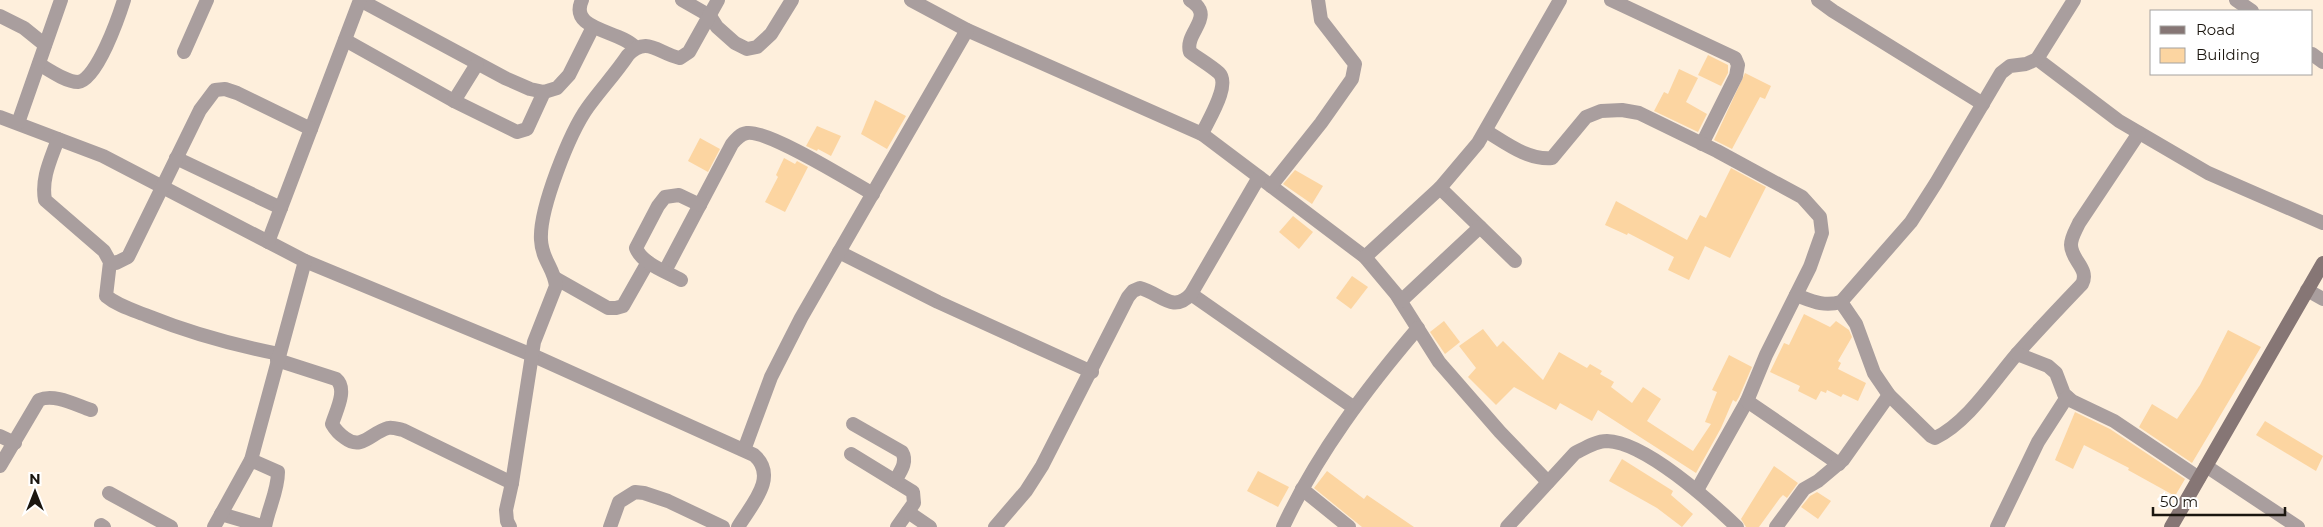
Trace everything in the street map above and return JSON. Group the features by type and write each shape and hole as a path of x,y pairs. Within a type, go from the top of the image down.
{"main road":[{"path":"2171,527 2323,263"}],"street":[{"path":"18,123 61,0"},
{"path":"39,64 66,79 76,82 90,74 112,36 124,0"},
{"path":"184,52 207,0"},
{"path":"268,242 360,0 477,64 530,89 544,92 557,88 569,75 593,27"},
{"path":"582,0 579,13 581,18 593,27 619,36 635,47 650,46 680,58 689,52 718,0"},
{"path":"682,0 710,16 717,27 735,43 747,49 757,47 770,34 792,0"},
{"path":"911,0 967,30 1202,134 1260,177 1365,257 1401,301 1439,362 1458,386 1548,482"},
{"path":"1190,0 1196,4 1201,14 1199,24 1189,41 1190,52 1219,73 1224,81 1223,90 1202,134"},
{"path":"1271,186 1321,123 1352,79 1355,71 1355,64 1321,20 1318,0"},
{"path":"1365,257 1440,188 1478,144 1560,0"},
{"path":"1611,0 1734,58 1738,64 1736,76 1702,144"},
{"path":"1818,0 1833,12 1983,104"},
{"path":"1796,295 1820,305 1830,306 1841,302 1911,222 2001,73 2010,66 2026,64 2037,59 2074,0"},
{"path":"2236,0 2251,10"},
{"path":"0,16 24,28 45,45"},
{"path":"744,450 771,377 800,318 967,30"},
{"path":"345,40 454,101 510,129 523,132 527,129 544,92"},
{"path":"506,525 506,510 532,355 539,327 556,286 555,278 544,258 541,238 544,208 567,149 587,108 635,47"},
{"path":"2037,59 2120,121 2208,173 2323,223"},
{"path":"454,101 477,64"},
{"path":"110,262 116,263 128,258 200,110 215,90 224,89 237,93 311,129"},
{"path":"1486,131 1530,156 1542,159 1552,158 1586,117 1601,111 1622,110 1639,113 1802,196 1820,217 1822,233 1810,267 1766,355 1746,401 1697,490"},
{"path":"0,117 103,156 305,261 532,355 744,450 761,461 765,472 763,486 738,527"},
{"path":"665,271 732,144 738,137 746,133 756,133 780,142 873,194"},
{"path":"1841,302 1856,324 1874,373 1889,395 1930,436 1935,438 1943,434 1973,407 2017,354 2082,284 2085,278 2084,271 2072,252 2072,236 2139,133"},
{"path":"58,139 43,186 45,200 104,251 110,262 106,296 113,303 205,336 278,357 336,379 340,382 342,389 332,424 336,431 351,442 359,443 391,427 403,430 512,483"},
{"path":"176,158 281,208"},
{"path":"995,527 1026,490 1042,466 1092,372 1128,297 1133,291 1140,288 1177,304 1185,300 1191,294 1260,177"},
{"path":"1440,188 1515,261"},
{"path":"681,280 648,262 636,248 658,206 665,197 679,195 700,205"},
{"path":"1401,301 1480,226"},
{"path":"839,252 938,302 1092,372"},
{"path":"214,527 251,460 305,261"},
{"path":"555,278 608,308 616,308 623,306 648,262"},
{"path":"2306,290 2323,299"},
{"path":"1191,294 1353,407"},
{"path":"1283,527 1302,489 1353,407 1418,328"},
{"path":"2017,354 2048,366 2056,373 2067,397 2072,401 2114,421 2199,478"},
{"path":"1776,527 1804,489 1839,464 1889,395"},
{"path":"0,466 39,400 46,397 53,398 91,410"},
{"path":"1997,527 2038,442 2067,397"},
{"path":"1746,401 1839,464"},
{"path":"853,424 902,452 905,456 905,462 895,481"},
{"path":"0,436 15,443"},
{"path":"1507,527 1575,453 1607,441 1624,445 1649,457 1697,490 1738,527"},
{"path":"851,454 913,492 914,503 897,527"},
{"path":"221,514 265,527 267,512 278,481 278,472 251,460"},
{"path":"2206,466 2298,527"},
{"path":"1302,489 1349,527"},
{"path":"610,527 619,502 635,492 668,501 723,527"},
{"path":"109,493 170,527"},
{"path":"908,512 930,527"}],"building":[{"path":"1708,55 1728,65 1728,73 1721,86 1698,75"},
{"path":"1679,69 1698,78 1686,102 1707,114 1698,132 1654,111 1664,92 1668,94"},
{"path":"1745,73 1771,86 1765,99 1760,97 1732,149 1714,140"},
{"path":"875,100 906,116 887,149 861,134"},
{"path":"817,126 841,136 831,156 818,149 817,151 806,146"},
{"path":"700,138 720,149 708,172 688,161"},
{"path":"784,158 795,164 797,161 808,167 785,212 765,202 778,177 776,175"},
{"path":"1731,168 1766,187 1730,258 1705,246 1689,280 1668,270 1674,257 1628,233 1627,235 1605,225 1616,201 1687,240 1700,215 1706,218"},
{"path":"1295,170 1323,186 1312,204 1283,184"},
{"path":"1293,216 1313,232 1299,249 1279,232"},
{"path":"1352,276 1368,287 1351,309 1336,298"},
{"path":"1804,314 1830,327 1836,321 1849,330 1852,337 1838,361 1841,363 1838,369 1866,383 1858,401 1843,394 1841,397 1827,390 1826,393 1821,391 1816,400 1798,391 1800,386 1770,372 1784,343 1789,345"},
{"path":"1444,321 1460,342 1445,354 1430,332"},
{"path":"1483,329 1497,347 1503,341 1543,380 1559,352 1587,368 1590,364 1602,371 1600,374 1614,382 1611,387 1632,403 1643,387 1661,399 1647,421 1693,451 1711,424 1705,422 1717,392 1712,390 1729,355 1752,367 1739,397 1736,402 1733,400 1721,428 1696,473 1598,410 1592,421 1560,403 1556,410 1514,387 1496,405 1468,377 1476,368 1459,346"},
{"path":"2228,330 2261,347 2192,463 2139,427 2152,404 2177,419 2200,385"},
{"path":"2075,412 2110,429 2185,479 2175,496 2128,470 2129,468 2084,445 2073,469 2055,460"},
{"path":"2265,421 2323,456 2316,471 2256,435"},
{"path":"1622,459 1673,491 1671,495 1693,514 1682,527 1657,508 1609,481"},
{"path":"1774,466 1798,483 1787,498 1783,495 1780,498 1759,527 1746,527 1741,519"},
{"path":"1258,471 1289,487 1278,507 1247,491"},
{"path":"1327,471 1364,499 1367,495 1414,527 1362,527 1314,488"},
{"path":"1817,492 1831,501 1818,519 1801,507 1810,496"}]}
